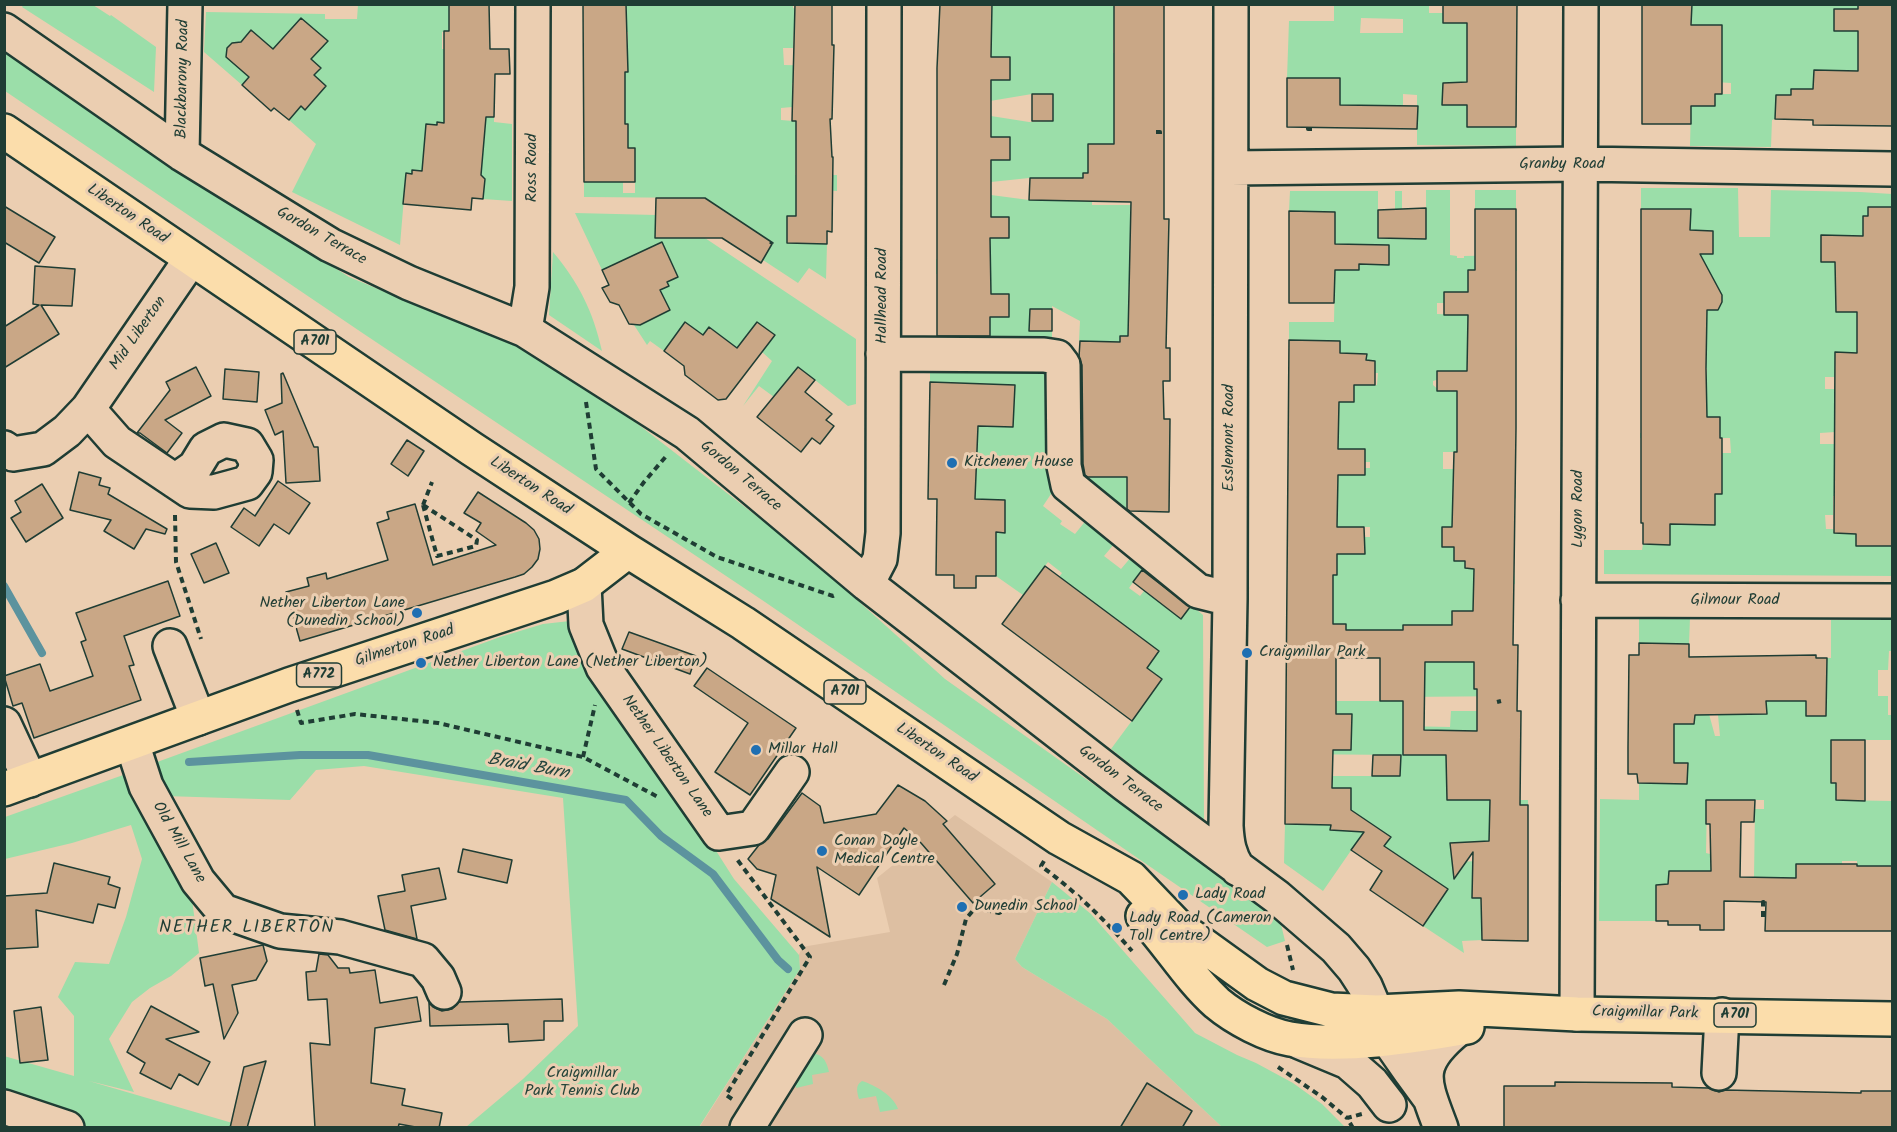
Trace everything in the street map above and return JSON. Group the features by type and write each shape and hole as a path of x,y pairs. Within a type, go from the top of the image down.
{"main road":[{"name":"Liberton Road","path":"4,130 460,440 743,624 1059,838 1131,878 1178,927 1257,984 1284,998 1382,1025"},
{"name":"Gilmerton Road","path":"17,784 289,685 545,600 584,585 628,551"},
{"name":"Liberton Road","path":"1059,838 1119,889 1218,1004 1260,1030 1291,1039 1342,1042 1382,1025"},
{"name":"Craigmillar Park","path":"1382,1025 1459,1008 1577,1014 1893,1019"},
{"name":"Craigmillar Park","path":"1382,1025 1458,1029 1577,1014"}],"street":[{"name":"Blackbarony Road","path":"182,154 185,4"},
{"name":"Ross Road","path":"525,330 532,287 533,4"},
{"name":"Hallhead Road","path":"867,584 880,559 883,546 884,4"},
{"name":"Esslemont Road","path":"1231,4 1230,599 1227,840 1230,856 1238,869"},
{"name":"Lygon Road","path":"1577,1014 1581,4"},
{"name":"Gordon Terrace","path":"4,30 182,154 350,256 409,283 525,330 687,433 867,584 1126,785 1277,897 1336,948 1354,969 1365,986 1382,1025"},
{"name":"Granby Road","path":"1231,168 1581,164 1893,169"},
{"name":"Mid Liberton","path":"4,448 14,454 43,449 67,431 88,409 191,259"},
{"path":"883,354 1057,357 1063,365 1064,466 1068,485 1198,591 1230,599"},
{"path":"88,409 117,442 175,481"},
{"name":"Nether Liberton Lane","path":"584,585 586,625 603,667 719,833 753,828 792,772"},
{"name":"Gilmour Road","path":"1578,600 1893,601"},
{"path":"170,646 198,718"},
{"path":"4,724 17,784"},
{"name":"Old Mill Lane","path":"132,742 146,786 198,881 223,911 280,931 340,938 423,960 438,978 444,992"},
{"path":"1719,1073 1722,1015"},
{"path":"1382,1025 1394,1116"},
{"path":"1382,1025 1410,1071 1430,1097"},
{"path":"1441,1128 1425,1082 1427,1068 1442,1041 1458,1029"},
{"path":"747,1128 805,1035"},
{"path":"1291,1039 1348,1062 1372,1083 1394,1116"},
{"path":"4,1107 67,1128"}],"path":[{"path":"1308,127 1308,129 1314,129"},
{"path":"580,364 596,470 641,514 717,557 832,596 867,584"},
{"path":"629,503 644,482 687,433"},
{"path":"175,481 176,562 201,641"},
{"path":"423,505 477,540 476,546 437,556 423,505 432,482"},
{"path":"583,757 603,667"},
{"path":"289,685 301,723 355,714 438,723 583,757 660,798"},
{"path":"719,833 750,879 810,957"},
{"path":"1763,917 1762,902 1766,903"},
{"path":"944,985 957,954 966,919 975,908 999,913 1011,907"},
{"path":"1284,998 1293,970 1286,939"}],"shaded area":[{"path":"955,815 1052,882 1015,959 1022,967 1107,1019 1222,1127 699,1128 800,969 799,955 802,947 890,932 877,878"}],"green space":[{"path":"24,4 93,5 111,15 156,47 154,92 22,7"},
{"path":"1114,4 1118,40 1113,40 1113,53 1123,53 1114,144 1088,144 1088,173 1083,173 1082,201 1092,202 1092,205 1131,205 1128,322 1163,323 1130,336 1120,336 1128,409 1126,525 1077,477 1100,477 1101,342 1079,341 1080,321 1052,306 1052,309 1030,309 1030,331 1052,331 1052,349 990,341 990,317 1009,317 1009,295 990,294 990,274 936,274 936,259 990,259 990,238 1009,238 1009,217 991,217 991,195 1029,200 1052,200 1052,178 991,182 991,160 1010,160 1010,137 991,137 991,116 1029,122 1053,121 1053,94 1032,94 990,101 991,80 1010,57 991,57 991,37 938,37 940,23 992,23 992,5"},
{"path":"1858,4 1858,9 1834,31 1858,31 1858,50 1892,51 1860,71 1814,70 1813,89 1791,89 1791,95 1776,95 1771,147 1690,146 1691,103 1714,106 1715,94 1731,94 1731,83 1715,82 1642,59 1642,47 1722,47 1722,25 1692,25 1692,5"},
{"path":"358,5 449,5 449,31 442,32 442,49 481,49 444,57 444,115 494,117 494,122 512,124 512,201 483,199 485,179 481,175 483,152 454,124 437,122 437,125 427,124 424,171 412,170 412,174 406,174 400,245 292,192 316,144 289,120 301,106 306,110 326,86 314,75 321,68 311,59 327,41 301,18 266,57 259,37 251,30 241,42 232,43 227,48 253,72 242,85 204,52 206,12 325,14 325,19 357,19"},
{"path":"626,5 793,5 793,8 832,20 832,27 794,26 793,48 783,48 784,65 833,66 826,84 792,83 792,107 781,108 781,120 805,122 827,140 796,140 795,175 837,175 837,191 822,190 796,216 787,216 797,243 827,244 826,279 809,268 798,283 763,260 773,243 705,198 584,197 584,182 623,182 623,193 635,193 635,148 583,146 584,138 620,124 620,72 628,72 628,59 584,59 584,47 628,47 628,32 621,32 626,21"},
{"path":"1334,5 1429,5 1429,13 1443,13 1443,23 1467,23 1467,45 1517,45 1516,62 1467,62 1467,82 1443,83 1443,105 1467,105 1467,127 1516,127 1516,146 1417,145 1417,95 1403,94 1403,106 1373,105 1372,127 1340,109 1340,79 1287,78 1289,21 1334,21","holes":["1361,18 1403,19 1403,33 1360,33"]},
{"path":"4,52 349,277 526,350 608,401 807,555 945,679 1279,916 1285,941 1267,947 765,602 5,91"},
{"path":"1641,188 1738,188 1739,237 1770,237 1771,190 1892,194 1892,207 1863,217 1863,231 1868,239 1821,236 1821,261 1839,262 1836,311 1858,312 1857,355 1835,353 1835,377 1825,377 1825,389 1835,389 1835,432 1820,433 1820,444 1835,444 1852,496 1833,496 1833,515 1825,515 1826,529 1833,529 1834,533 1856,531 1857,546 1892,546 1892,576 1604,574 1604,550 1642,550 1643,544 1670,545 1670,524 1692,494 1722,494 1722,464 1703,463 1721,453 1731,453 1730,438 1640,438 1640,433 1720,433 1720,417 1707,417 1707,411 1691,389 1707,389 1707,368 1641,368 1641,353 1706,352 1707,330 1689,330 1689,310 1718,310 1722,299 1718,288 1641,288 1641,275 1690,275 1691,254 1713,254 1713,231 1690,230 1690,209 1641,209"},
{"path":"1426,190 1450,190 1450,255 1464,258 1464,256 1516,255 1517,271 1469,271 1468,292 1444,292 1444,303 1437,303 1437,314 1468,315 1468,334 1516,344 1517,350 1467,350 1467,371 1433,381 1433,385 1440,391 1467,391 1467,412 1516,412 1516,428 1457,428 1457,448 1466,448 1466,452 1443,452 1443,469 1466,469 1466,491 1516,491 1516,498 1452,527 1442,527 1442,546 1454,547 1454,561 1465,561 1465,568 1514,569 1515,584 1474,583 1473,611 1452,611 1452,625 1403,625 1403,630 1346,634 1333,624 1288,575 1337,575 1337,554 1365,554 1365,537 1370,537 1370,527 1337,527 1338,475 1365,475 1365,468 1370,468 1370,462 1365,462 1365,449 1338,449 1338,430 1288,430 1288,415 1310,415 1339,405 1339,402 1354,402 1354,385 1377,385 1378,373 1375,373 1375,361 1366,360 1366,354 1349,354 1340,360 1340,341 1289,340 1289,322 1334,322 1335,270 1358,270 1359,264 1389,265 1389,258 1359,249 1359,244 1335,244 1335,212 1289,211 1290,191 1378,191 1378,232 1395,232 1395,191 1402,191 1402,227 1426,239"},
{"path":"1475,190 1516,190 1516,209 1475,209"},
{"path":"575,213 656,215 705,238 856,339 856,404 848,406 815,380 774,397 759,386 743,406 772,361 762,352 775,335 757,322 737,348 709,327 703,335 686,323 664,351 650,341 647,345 634,325 647,318 653,308 666,302 660,290 667,282 678,276 673,265 602,270"},
{"path":"553,252 584,298 602,351 549,315"},
{"path":"930,361 1039,362 1053,378 1053,491 1043,506 1062,521 1060,524 1075,534 1087,519 1115,543 1104,556 1121,569 1132,556 1144,567 1129,588 1140,596 1156,576 1167,585 1156,600 1170,611 1182,597 1203,615 1204,823 1111,749 1162,680 1147,668 1159,651 1122,623 1109,640 1050,590 1062,573 1048,562 1023,595 996,576 996,532 1005,532 1005,500 975,499 978,426 1013,427 1015,386 930,382"},
{"path":"1639,618 1690,618 1689,644 1639,643"},
{"path":"1831,620 1892,620 1892,651 1889,651 1888,670 1878,670 1878,696 1888,696 1888,715 1892,715 1892,740 1831,740 1836,800 1892,801 1892,866 1857,866 1857,861 1842,861 1842,864 1833,864 1833,876 1820,864 1796,864 1796,880 1754,878 1755,809 1764,809 1764,800 1707,800 1706,853 1710,854 1711,871 1669,871 1668,884 1656,885 1656,921 1599,921 1600,799 1639,800 1639,783 1687,783 1688,763 1674,763 1674,724 1694,724 1695,714 1709,714 1715,736 1720,736 1718,715 1738,715 1738,701 1767,714 1766,701 1806,701 1806,716 1826,716 1827,658 1831,658"},
{"name":"Craigmillar Park Tennis Club","path":"570,621 586,672 603,685 690,812 700,836 706,835 734,879 799,955 800,969 699,1127 466,1127 523,1079 578,1026 563,798 364,766 316,770 290,800 165,796 149,765 500,637 543,624"},
{"path":"1403,662 1474,662 1474,689 1517,689 1517,696 1403,697"},
{"path":"1336,701 1403,701 1403,726 1450,727 1451,711 1477,711 1477,735 1472,731 1459,731 1432,755 1471,755 1447,785 1447,800 1528,800 1528,805 1490,805 1489,841 1453,862 1479,861 1482,940 1462,941 1464,953 1423,926 1447,889 1372,864 1390,837 1370,823 1323,891 1284,863 1285,824 1331,825 1331,830 1345,831 1346,802 1351,802 1351,789 1332,788 1332,776 1400,776 1400,755 1286,754 1351,714 1336,714"},
{"path":"126,774 189,876 199,953 171,976 132,1002 109,1039 134,1092 89,1081 246,1127 5,1127 4,1056 74,1076 74,1016 58,997 75,962 109,964 126,917 142,859 131,825 72,843 5,859 5,817"},
{"path":"1052,882 1091,914 1195,1033 1293,1083 1322,1104 1345,1127 1222,1127 1107,1019 1022,967 1015,959"},
{"path":"807,1053 822,1057 829,1072 812,1075 813,1084 796,1088 794,1078"},
{"path":"862,1081 883,1092 893,1100 898,1109 880,1112 876,1096 859,1099 857,1087"}],"building":[{"path":"449,4 489,4 490,49 509,49 510,74 495,74 494,117 486,117 481,175 485,179 483,199 472,198 471,210 403,204 406,173 412,174 412,170 422,171 426,124 444,123 444,31 449,31"},
{"path":"583,4 626,4 628,72 625,72 625,124 628,124 628,148 635,148 635,182 584,182"},
{"path":"795,4 832,4 832,45 834,45 832,119 830,119 833,157 832,232 827,231 827,244 787,243 787,216 796,216 796,121 792,121"},
{"path":"940,4 992,4 991,57 1010,57 1010,80 991,80 991,137 1010,137 1010,160 991,160 991,217 1009,217 1009,238 990,238 991,294 1009,294 1009,317 990,317 990,336 937,336 937,68"},
{"path":"1114,4 1164,4 1164,219 1169,219 1166,348 1170,348 1170,381 1163,381 1164,419 1170,419 1169,512 1130,511 1127,509 1127,477 1088,477 1085,475 1083,464 1080,341 1120,342 1120,336 1128,336 1131,202 1029,200 1030,178 1083,178 1083,173 1088,173 1088,144 1114,144"},
{"path":"1443,4 1517,4 1516,127 1467,127 1467,105 1442,105 1443,83 1467,82 1467,23 1443,23"},
{"path":"1642,4 1692,4 1691,25 1722,25 1722,94 1715,94 1715,106 1691,106 1691,124 1642,124"},
{"path":"1858,4 1893,4 1893,126 1813,125 1813,120 1775,119 1776,95 1791,95 1791,89 1813,89 1814,70 1858,71 1858,31 1834,31 1834,9 1858,9"},
{"path":"301,18 328,41 311,59 321,68 314,75 326,86 305,110 301,106 289,120 274,108 271,111 242,85 249,77 226,57 227,48 232,43 241,42 251,30 273,49"},
{"path":"1287,78 1340,78 1340,105 1418,106 1417,129 1287,127"},
{"path":"1032,94 1053,94 1053,121 1032,121"},
{"path":"656,198 705,198 773,243 770,243 772,244 761,263 722,238 655,238"},
{"path":"4,206 55,237 39,263 4,242"},
{"path":"1868,207 1893,207 1893,546 1856,546 1856,534 1834,533 1835,352 1857,353 1857,312 1836,312 1835,262 1821,262 1821,235 1863,236 1863,216 1868,216"},
{"path":"1426,208 1426,239 1378,238 1378,210"},
{"path":"1475,209 1516,209 1513,645 1518,645 1517,711 1521,711 1520,805 1528,805 1528,941 1482,940 1481,898 1472,898 1473,852 1454,879 1450,843 1489,841 1490,800 1447,800 1446,755 1403,755 1403,701 1380,701 1380,658 1336,658 1336,714 1352,714 1351,750 1333,750 1332,788 1351,788 1351,810 1391,837 1384,846 1448,889 1423,926 1370,890 1382,871 1351,850 1364,832 1330,830 1331,825 1285,824 1289,340 1340,341 1340,353 1367,354 1366,360 1375,361 1375,385 1354,385 1354,402 1339,402 1338,449 1365,449 1365,475 1338,475 1337,527 1364,527 1365,554 1337,554 1337,575 1333,575 1333,624 1346,624 1346,630 1403,630 1403,625 1452,625 1452,611 1473,611 1474,569 1465,568 1465,561 1454,561 1454,547 1442,547 1442,527 1452,527 1454,452 1457,452 1457,391 1437,391 1437,371 1467,371 1468,315 1444,315 1444,292 1468,292 1468,270 1475,270","holes":["1425,662 1474,662 1474,689 1477,689 1477,731 1424,730"]},
{"path":"1641,209 1691,209 1690,230 1713,231 1713,254 1700,254 1722,295 1722,302 1718,310 1707,310 1706,368 1707,417 1720,417 1722,494 1715,494 1715,525 1670,524 1670,545 1643,544 1643,523 1641,523"},
{"path":"1289,211 1335,212 1335,244 1389,245 1389,265 1359,264 1359,270 1335,270 1334,303 1289,303"},
{"path":"662,242 678,277 667,282 669,286 660,290 670,310 640,325 629,324 619,305 610,302 602,288 609,285 602,270"},
{"path":"35,266 75,269 72,306 41,305 59,334 4,368 4,327 39,305 33,304"},
{"path":"1030,309 1052,309 1052,331 1029,331"},
{"path":"685,322 703,335 709,327 737,348 757,322 775,335 726,399 718,400 685,375 684,366 664,351"},
{"path":"196,367 211,396 165,420 182,433 167,453 137,433 170,390 166,382"},
{"path":"798,367 815,380 805,392 832,414 826,420 834,426 820,444 812,438 801,452 757,417"},
{"path":"225,369 259,372 257,402 223,399"},
{"path":"283,373 314,447 318,447 320,481 286,483 283,431 275,435 265,410 282,403 281,374"},
{"name":"Kitchener House","path":"930,382 1015,385 1013,427 978,426 975,499 1005,500 1005,533 996,532 996,576 976,576 976,588 954,588 954,575 936,575 937,499 928,499"},
{"path":"407,440 424,451 408,476 391,464"},
{"path":"79,472 101,478 99,485 110,488 108,494 167,529 165,534 146,529 134,549 104,531 111,520 70,510"},
{"path":"278,481 310,503 289,534 274,524 259,546 231,527 244,508 255,516"},
{"path":"42,484 63,518 26,542 11,518 21,512 15,501"},
{"path":"478,492 534,530 539,539 538,559 524,574 300,641 286,592 309,586 307,578 326,573 327,579 388,560 377,523 389,519 387,512 415,504 433,565 496,545 476,531 481,523 464,513"},
{"path":"216,543 229,573 204,583 191,554"},
{"path":"1045,566 1159,651 1147,668 1162,679 1132,721 1002,624"},
{"path":"1142,570 1190,607 1181,619 1133,582"},
{"path":"168,581 180,616 124,636 134,665 129,666 141,700 34,738 22,703 13,706 4,676 40,664 50,691 93,676 81,642 86,640 76,613"},
{"path":"629,632 696,656 690,674 622,649"},
{"path":"1639,643 1689,644 1689,657 1816,655 1816,658 1827,658 1826,716 1806,716 1806,701 1766,701 1767,714 1695,715 1694,724 1674,724 1674,763 1688,763 1687,784 1638,783 1637,774 1628,774 1628,747 1629,655 1639,655"},
{"name":"Millar Hall","path":"707,668 796,728 750,795 715,772 748,723 694,686"},
{"path":"1831,740 1865,740 1865,801 1836,800 1836,783 1831,783"},
{"path":"1373,755 1401,755 1400,776 1372,776"},
{"name":"Conan Doyle Medical Centre","path":"898,785 925,801 947,821 943,824 995,884 973,903 921,843 904,828 859,895 817,867 830,937 771,899 776,875 757,869 748,859 759,845 768,839 802,793 820,806 824,823 876,814"},
{"path":"1706,800 1755,800 1754,822 1741,822 1740,877 1796,878 1796,864 1893,866 1893,931 1765,931 1766,902 1724,901 1724,930 1700,930 1700,925 1668,925 1668,921 1656,921 1656,885 1668,884 1669,871 1711,871 1710,824 1706,824"},
{"path":"463,849 512,860 507,883 458,872"},
{"path":"54,863 110,877 108,884 120,888 115,908 98,904 93,923 36,910 38,947 4,949 4,896 47,893"},
{"path":"439,868 446,899 411,906 417,939 385,930 378,896 405,891 402,875"},
{"path":"263,945 267,961 256,980 232,985 238,1013 224,1039 213,984 205,986 200,958"},
{"path":"319,954 328,955 338,968 349,968 350,973 375,970 380,1003 417,997 421,1021 375,1028 371,1083 405,1089 402,1105 442,1113 439,1128 399,1124 398,1128 315,1128 310,1043 330,1045 327,999 308,1000 306,972 316,971"},
{"path":"562,999 563,1021 544,1021 544,1040 509,1042 508,1024 430,1026 429,1003 442,1011 452,1009 459,1002"},
{"path":"151,1006 199,1032 166,1039 210,1062 198,1085 179,1074 171,1089 140,1073 145,1063 127,1052"},
{"path":"41,1007 48,1060 20,1063 14,1011"},
{"path":"266,1061 247,1128 230,1128 244,1067"},
{"path":"1555,1082 1672,1083 1672,1087 1708,1088 1719,1092 1725,1090 1861,1093 1861,1091 1893,1091 1893,1128 1504,1128 1504,1086 1555,1086"},
{"path":"1147,1083 1192,1111 1182,1128 1120,1128"}],"waterway":[{"name":"Braid Burn","path":"4,586 42,653"},
{"name":"Braid Burn","path":"189,762 300,755 368,755 626,800 661,836 713,874 778,960 788,969"}],"place":[{"name":"Kitchener House","path":"952,463"},
{"name":"Nether Liberton Lane (Dunedin School)","path":"417,613"},
{"name":"Craigmillar Park","path":"1247,653"},
{"name":"Nether Liberton Lane (Nether Liberton)","path":"421,663"},
{"name":"Millar Hall","path":"756,750"},
{"name":"Conan Doyle Medical Centre","path":"822,851"},
{"name":"Lady Road","path":"1183,895"},
{"name":"Dunedin School","path":"962,907"},
{"name":"Lady Road (Cameron Toll Centre)","path":"1117,928"}],"district":[{"name":"NETHER LIBERTON","path":"247,929"}]}
